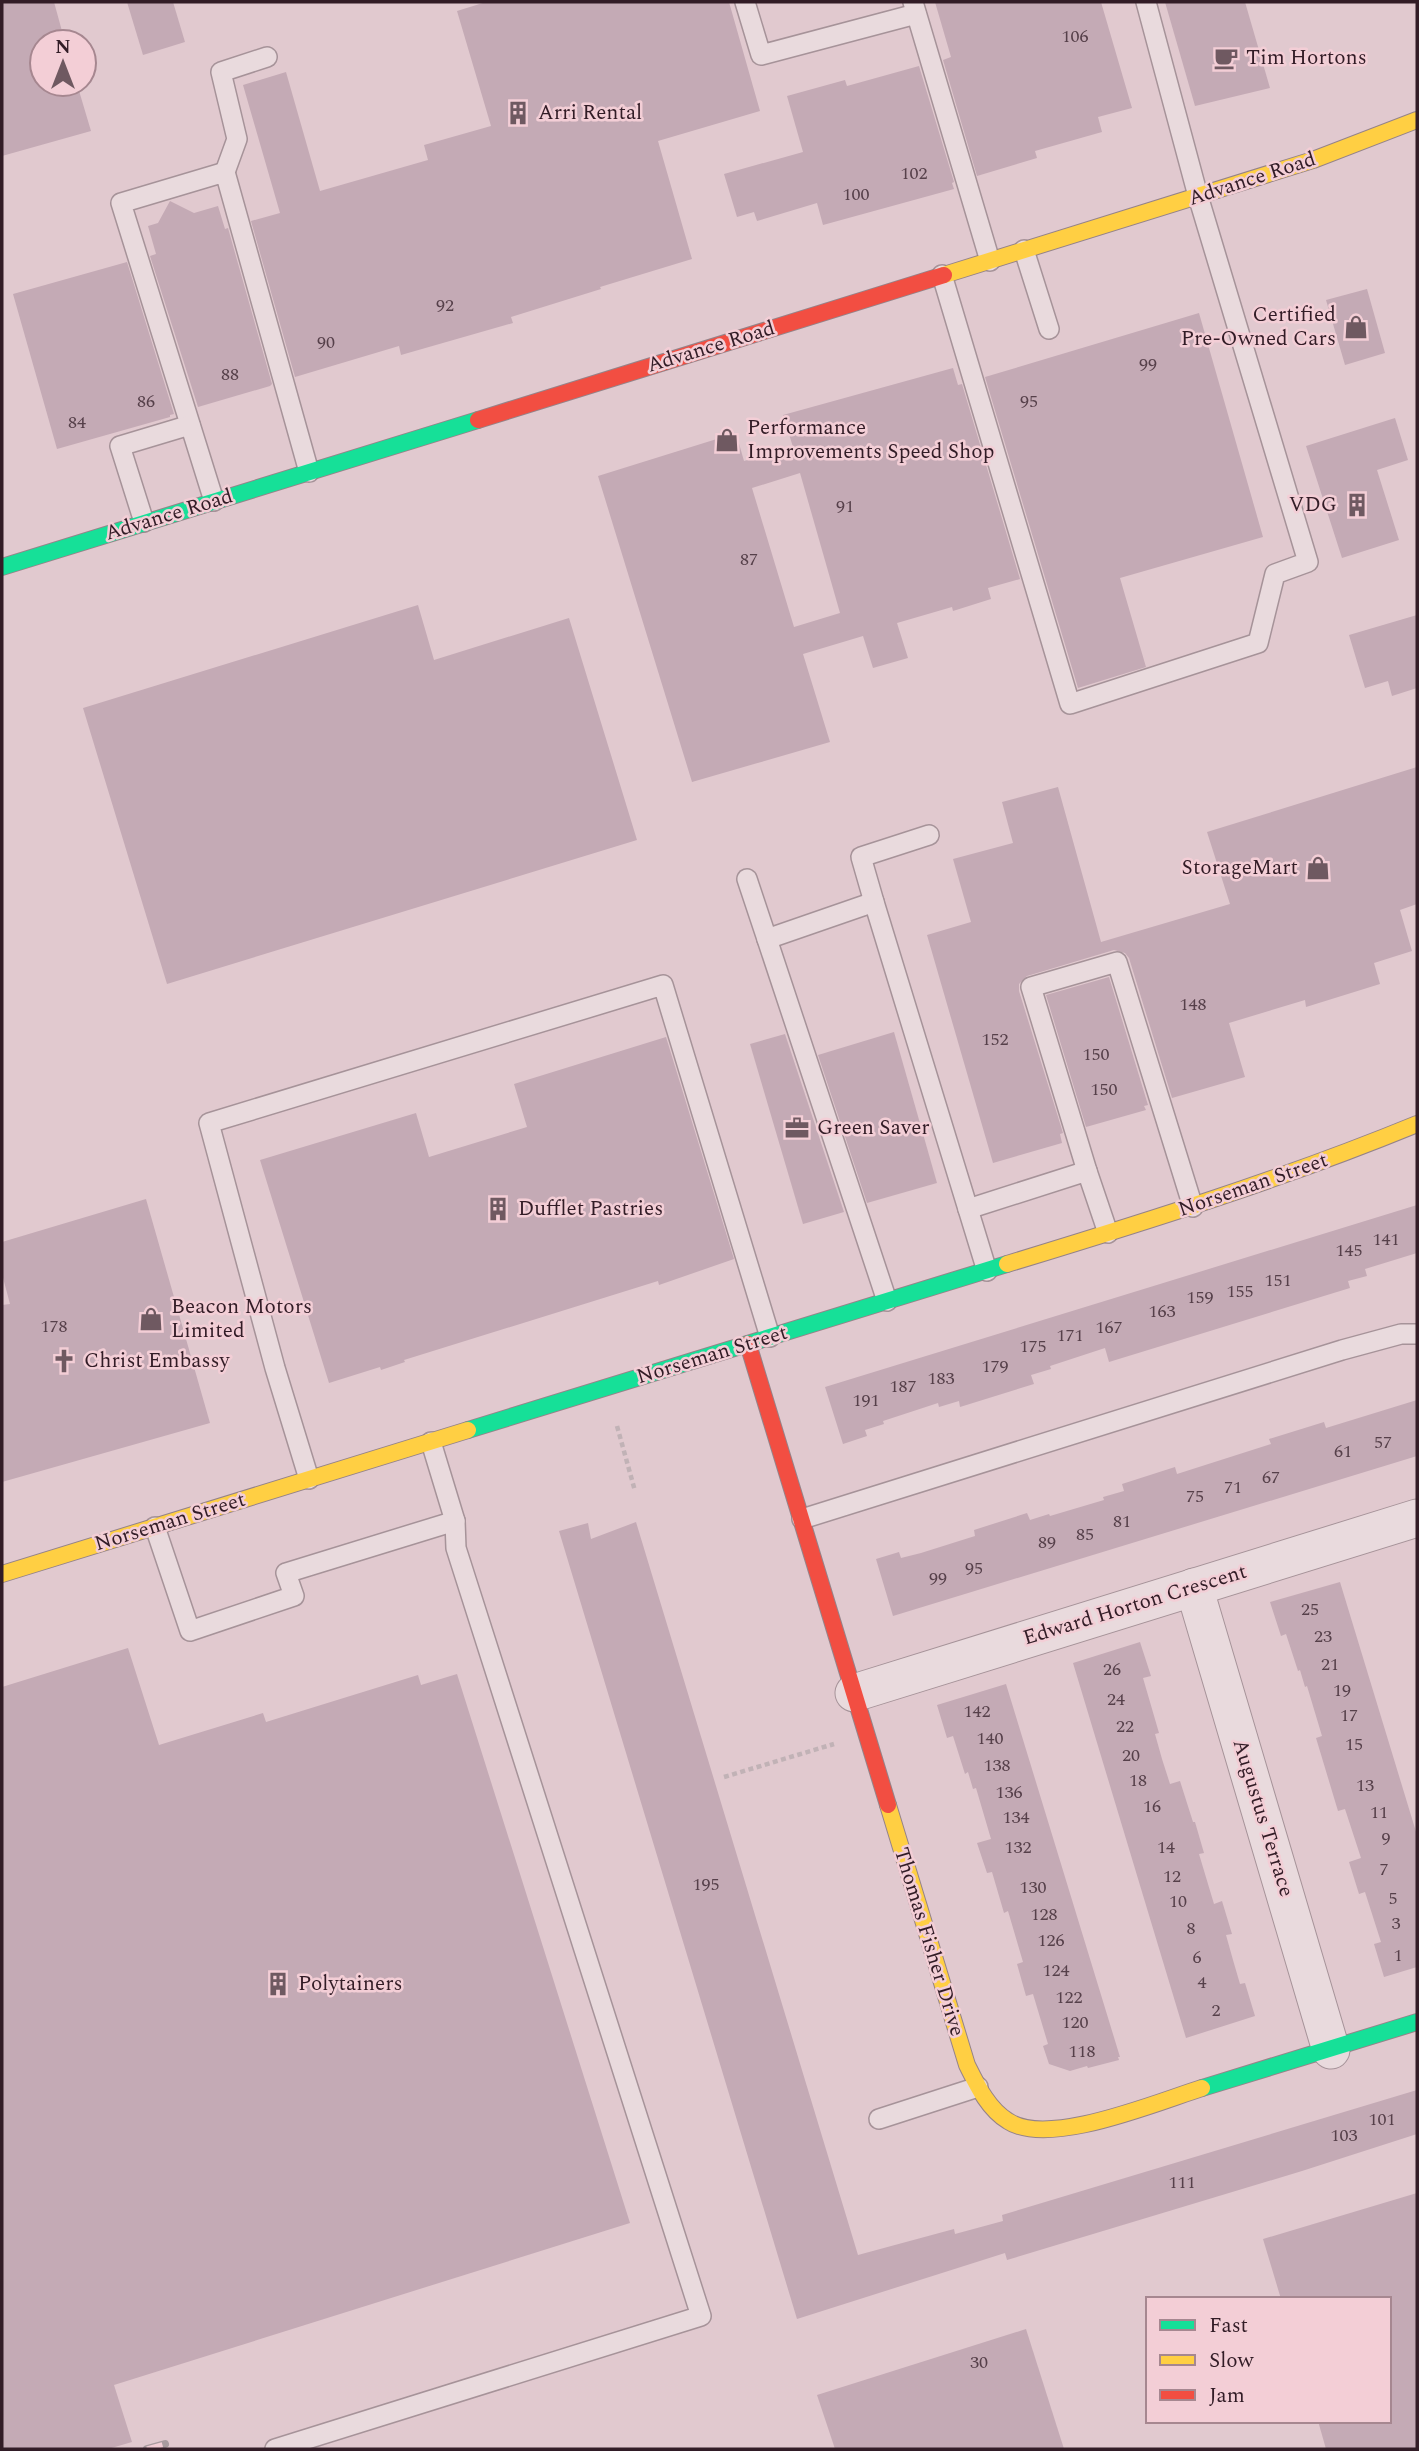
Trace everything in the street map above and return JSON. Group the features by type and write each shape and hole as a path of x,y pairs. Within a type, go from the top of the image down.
{"street":[{"name":"Advance Road","path":"2,567 1313,160 1417,120"},
{"name":"Norseman Street","path":"2,1574 1193,1207 1334,1158 1417,1124"},
{"name":"Thomas Fisher Drive","path":"748,1344 967,2065 984,2098 1003,2119 1029,2130 1080,2126 1417,2022"},
{"name":"Edward Horton Crescent","path":"854,1693 1417,1518"},
{"name":"Augustus Terrace","path":"1194,1587 1331,2050"}],"lane":[{"path":"745,2 761,55 915,8 990,261"},
{"path":"942,275 1070,704 1258,643 1275,573 1308,562 1198,196 1146,2"},
{"path":"267,57 221,72 237,139 225,172 309,472"},
{"path":"214,501 121,204 225,172"},
{"path":"1024,250 1049,329"},
{"path":"144,522 120,446 190,425"},
{"path":"929,835 861,857 987,1271"},
{"path":"747,879 887,1301"},
{"path":"767,939 874,902"},
{"path":"1108,1233 1031,987 1117,961 1193,1207"},
{"path":"309,1479 275,1367 209,1123 663,985 770,1337"},
{"path":"968,1209 1087,1171"},
{"path":"802,1519 1342,1350 1401,1334 1417,1334"},
{"path":"275,2449 701,2316 456,1548 455,1521 431,1441"},
{"path":"155,1527 190,1631 294,1596 286,1573 455,1521"},
{"path":"879,2119 978,2087"}],"path":[{"path":"617,1426 635,1491"},
{"path":"724,1777 838,1743"}],"building":[{"path":"2,2 54,2 61,28 28,28 28,98 81,98 91,131 2,156"},
{"path":"127,2 173,2 185,42 143,55"},
{"path":"486,2 729,2 760,111 658,141 692,259 511,317 513,323 401,355 399,346 295,377 251,221 280,213 243,85 286,72 320,191 428,160 424,145 491,126 457,11"},
{"path":"935,2 1101,2 1132,108 1098,117 1102,132 1035,151 1037,158 977,176 943,60 951,57"},
{"path":"1165,2 1245,2 1270,88 1195,106"},
{"path":"919,66 954,189 823,225 817,203 757,221 754,212 737,217 724,174 803,152 787,96 845,80 847,86"},
{"path":"170,201 194,213 218,206 225,229 228,228 272,384 270,386 198,407 150,256 156,254 148,226 158,223"},
{"path":"127,262 174,414 57,449 13,294"},
{"name":"Certified Pre-Owned Cars","path":"1367,289 1385,353 1345,365 1326,300"},
{"path":"1199,313 1263,537 1120,578 1146,667 1078,688 985,377"},
{"path":"953,368 958,385 962,384 1020,579 988,588 991,599 953,611 952,607 897,623 908,658 873,668 863,636 803,654 830,742 692,782 598,476 736,433 744,461 793,447 783,415","holes":["800,473 840,613 794,627 752,488"]},
{"name":"VDG","path":"1395,418 1408,460 1377,470 1399,540 1342,558 1306,446"},
{"path":"418,605 434,660 569,618 637,840 167,984 83,708"},
{"path":"1417,615 1417,688 1392,696 1388,681 1365,688 1349,635"},
{"path":"1417,767 1417,904 1400,910 1412,951 1374,963 1380,984 1306,1007 1305,1000 1229,1023 1245,1077 1172,1098 1129,958 1125,953 1114,950 1027,976 1019,984 1019,991 1063,1133 1060,1134 1062,1143 993,1163 927,935 971,922 953,859 1013,843 1002,802 1058,787 1101,942 1230,904 1207,832"},
{"path":"1109,977 1148,1105 1144,1106 1146,1110 1086,1127 1046,995"},
{"path":"894,1032 937,1183 867,1203 818,1055"},
{"name":"Green Saver","path":"785,1034 844,1212 803,1224 750,1044"},
{"name":"Dufflet Pastries","path":"666,1037 734,1259 659,1285 658,1281 404,1360 405,1362 381,1370 380,1367 329,1383 260,1160 416,1113 429,1157 527,1127 514,1084"},
{"path":"146,1199 210,1423 2,1482 2,1305 10,1304 2,1274 2,1242"},
{"path":"1417,1205 1417,1253 1365,1269 1367,1276 1348,1281 1350,1288 1109,1362 1105,1348 1031,1375 1034,1384 960,1407 959,1401 939,1407 938,1403 883,1421 884,1424 865,1430 867,1436 843,1444 825,1387"},
{"path":"1417,1400 1417,1456 893,1616 876,1559 899,1552 901,1558 921,1553 975,1536 974,1530 1027,1513 1030,1520 1049,1514 1050,1516 1104,1500 1103,1497 1124,1491 1122,1484 1175,1467 1177,1474 1271,1444 1269,1439 1324,1422 1326,1428"},
{"path":"636,1522 858,2255 954,2229 955,2234 1003,2221 1002,2215 1417,2090 1417,2134 1007,2260 1005,2253 797,2319 559,1531 588,1523 591,1539"},
{"path":"1340,1582 1417,1835 1417,1967 1384,1977 1374,1944 1381,1942 1365,1892 1359,1894 1349,1862 1361,1858 1345,1809 1338,1811 1316,1738 1322,1736 1307,1686 1305,1687 1300,1670 1298,1671 1286,1634 1281,1636 1270,1602"},
{"path":"1140,1642 1151,1676 1143,1678 1159,1733 1155,1734 1162,1759 1170,1784 1180,1781 1195,1822 1204,1853 1199,1854 1214,1904 1222,1901 1232,1934 1226,1935 1233,1960 1240,1984 1245,1983 1255,2016 1186,2038 1073,1663"},
{"name":"Polytainers","path":"128,1648 159,1745 263,1713 266,1722 418,1675 421,1685 457,1674 630,2223 114,2385 132,2442 108,2449 2,2449 2,1687"},
{"path":"1006,1684 1120,2057 1119,2060 1088,2068 1087,2066 1070,2071 1049,2064 1043,2046 1048,2044 1033,1994 1026,1996 1017,1964 1023,1962 1008,1911 1004,1913 992,1872 987,1873 977,1843 991,1839 976,1788 973,1789 968,1772 965,1774 953,1736 947,1738 937,1705"},
{"path":"1417,2193 1417,2449 1326,2449 1319,2423 1391,2423 1391,2297 1280,2297 1263,2239"},
{"path":"1026,2329 1064,2449 835,2449 817,2395"}],"railway":[{"path":"147,2449 165,2444"}],"traffic: fast":[{"path":"2,567 478,420"},
{"path":"468,1430 1007,1264"},
{"path":"1202,2088 1417,2022"}],"traffic: slow":[{"path":"944,275 1313,160 1417,120"},
{"path":"1007,1264 1265,1181 1417,1124"},
{"path":"2,1574 468,1430"},
{"path":"888,1805 967,2065 984,2096 1001,2116 1026,2128 1075,2126 1131,2112 1202,2088"}],"traffic: jam":[{"path":"478,420 944,275"},
{"path":"748,1344 888,1805"}],"place":[{"name":"Tim Hortons","path":"1226,58"},
{"name":"Arri Rental","path":"518,113"},
{"name":"Certified Pre-Owned Cars","path":"1356,327"},
{"name":"Performance Improvements Speed Shop","path":"727,440"},
{"name":"VDG","path":"1357,505"},
{"name":"StorageMart","path":"1318,868"},
{"name":"Green Saver","path":"797,1128"},
{"name":"Dufflet Pastries","path":"498,1209"},
{"name":"Beacon Motors Limited","path":"151,1319"},
{"name":"Christ Embassy","path":"64,1361"},
{"name":"Polytainers","path":"278,1984"}]}
